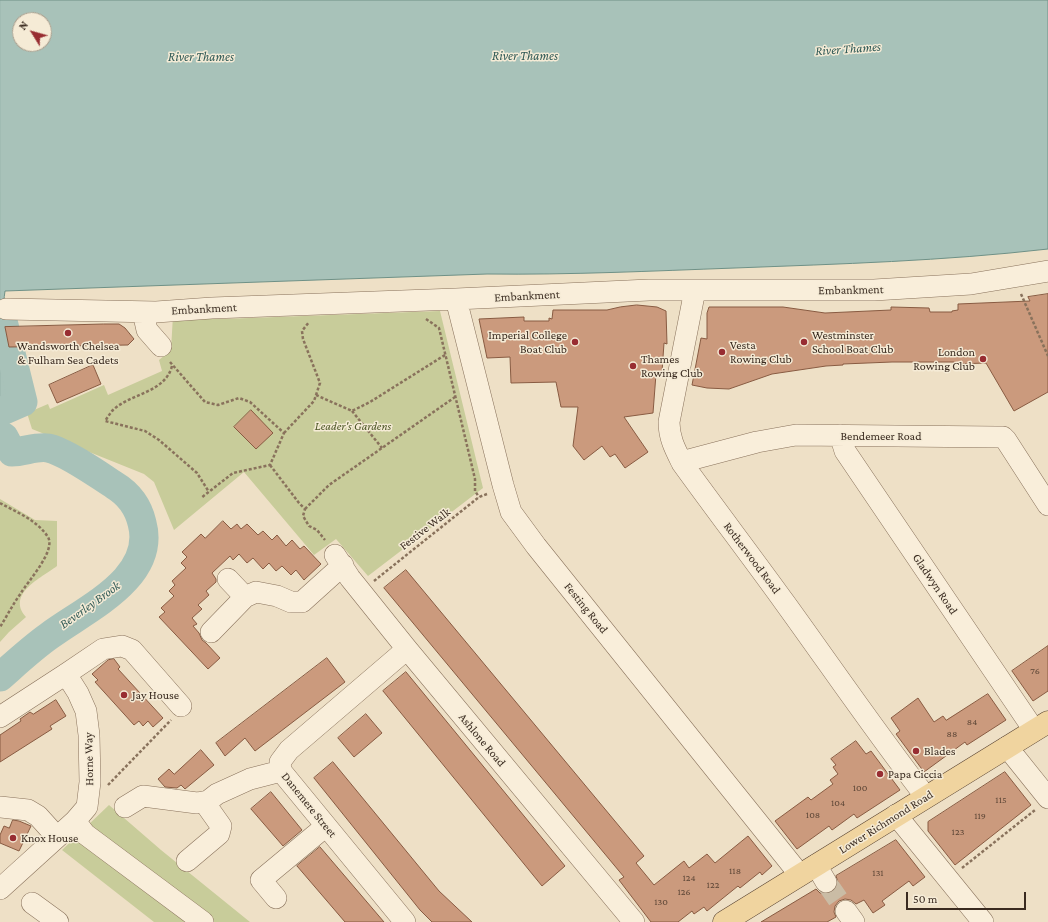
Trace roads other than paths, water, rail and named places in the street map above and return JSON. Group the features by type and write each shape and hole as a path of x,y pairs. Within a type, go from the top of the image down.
{"main road":[{"name":"Lower Richmond Road","path":"732,920 814,874 896,815 1041,726"}],"street":[{"name":"Embankment","path":"6,309 143,312 642,290 874,290 971,284 1048,272"},
{"name":"Rotherwood Road","path":"695,290 669,422 669,434 682,463 785,602 865,716 926,797"},
{"name":"Festing Road","path":"456,299 511,512 536,546 814,874"},
{"path":"143,312 147,330 161,346"},
{"name":"Bendemeer Road","path":"682,463 757,442 796,435 1003,437 1048,505"},
{"name":"Gladwyn Road","path":"840,435 845,451 1041,726"},
{"name":"Ashlone Road","path":"245,597 256,592 276,596 291,602 302,602 339,560 350,578 362,591 406,649 634,922"},
{"path":"211,632 245,597 228,579"},
{"path":"0,717 103,649 122,646 132,650 181,706"},
{"name":"Danemere Street","path":"405,922 281,771 280,762 289,750 406,649"},
{"name":"Horne Way","path":"66,674 78,693 86,711 90,743 90,782 81,814"},
{"path":"1007,747 1042,804"},
{"path":"125,807 143,796 197,803 204,802 208,801 217,794 250,779 281,771"},
{"path":"187,861 219,834 221,826 204,802"},
{"path":"0,807 28,810 38,816 57,837"},
{"path":"0,889 81,814"},
{"path":"81,814 85,834 203,922"},
{"path":"896,815 983,922"},
{"path":"276,898 261,880 326,826"},
{"path":"32,903 58,922"}],"water":[{"name":"River Thames","path":"0,0 1048,0 1048,249 892,262 549,274 487,274 5,291 4,303 6,331 12,362 23,402 0,412"}],"waterway":[{"path":"0,317 2,317 23,402 0,412"},
{"name":"Beverley Brook","path":"0,677 43,641 115,590 129,576 139,560 144,543 142,523 138,511 124,492 81,464 55,450 39,448 12,452 4,437"}],"tunnel":[{"path":"826,882 846,911"}],"place":[{"name":"Wandsworth Chelsea & Fulham Sea Cadets","path":"68,333"},
{"name":"Imperial College Boat Club","path":"575,342"},
{"name":"Westminster School Boat Club","path":"804,342"},
{"name":"Vesta Rowing Club","path":"722,352"},
{"name":"London Rowing Club","path":"983,359"},
{"name":"Thames Rowing Club","path":"633,366"},
{"name":"Jay House","path":"124,695"},
{"name":"Blades","path":"916,751"},
{"name":"Papa Ciccia","path":"880,774"},
{"name":"Knox House","path":"13,838"}],"park label":[{"name":"Leader's Gardens","path":"353,426"}]}
